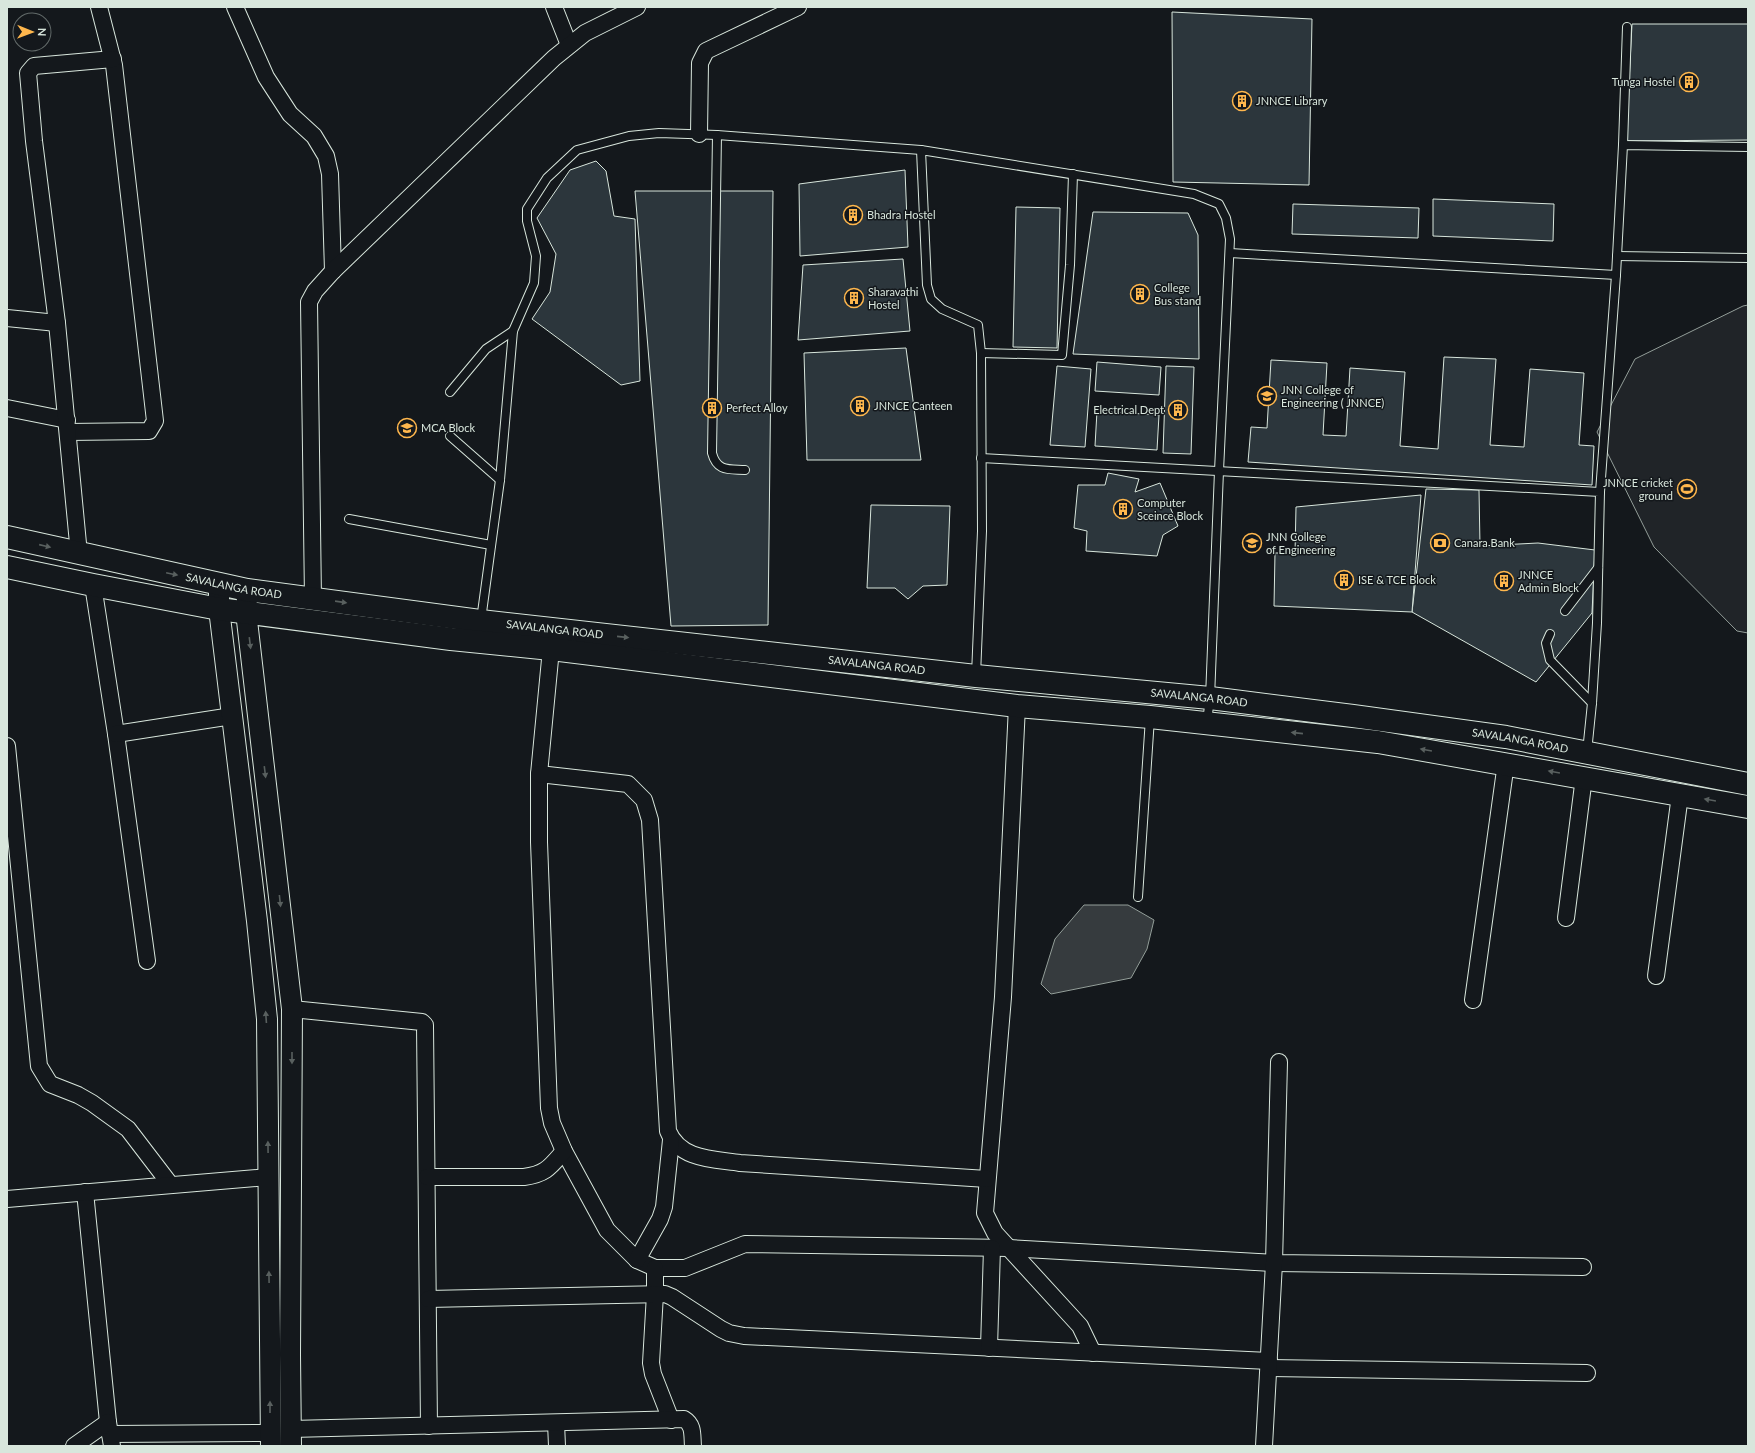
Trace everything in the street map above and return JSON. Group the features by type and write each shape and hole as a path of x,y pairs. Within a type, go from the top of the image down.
{"main road":[{"name":"SAVALANGA ROAD","path":"7,537 247,590 314,599 479,631 552,649 1017,706 1150,717 1378,742 1506,763 1748,807"},
{"name":"SAVALANGA ROAD","path":"7,567 93,585 246,612 479,631 1210,698 1353,716 1506,738 1748,784"}],"street":[{"path":"7,408 68,426 149,431 155,421 113,59 99,7"},
{"path":"235,7 266,77 290,114 314,136 326,156 330,174 333,271"},
{"path":"554,7 569,45"},
{"path":"314,599 309,302 315,291 333,271 569,45 585,33 637,7"},
{"path":"698,134 700,63 706,51 798,7"},
{"path":"79,554 68,426 57,323 34,141 28,73 34,66 113,59"},
{"path":"7,318 57,323"},
{"path":"74,1446 110,1434 270,1440 267,1019 257,921 219,608 219,584"},
{"path":"93,585 116,734 147,961"},
{"path":"247,590 246,612 292,1009 291,1438 429,1426 684,1419 692,1427 693,1446"},
{"path":"552,649 539,774 539,842 549,1108 552,1123 564,1151 607,1230 637,1260 655,1268 685,1268 745,1244 1009,1248 1274,1263 1583,1267"},
{"path":"1017,706 1003,998 985,1213 995,1233 1080,1326 1093,1353"},
{"path":"116,734 232,716"},
{"path":"7,746 39,1066 50,1084 88,1100 128,1129 170,1184"},
{"path":"1473,1000 1506,763"},
{"path":"539,774 628,784 644,800 648,811 650,828 668,1131 671,1140 677,1147 689,1154 701,1158 740,1163 987,1179"},
{"path":"1566,918 1584,777"},
{"path":"1656,976 1680,795"},
{"path":"292,1009 422,1022 425,1025 429,1426"},
{"path":"1264,1446 1274,1263 1279,1062"},
{"path":"637,1260 660,1218 664,1207 671,1140"},
{"path":"427,1177 524,1177 537,1175 548,1169 564,1151"},
{"path":"7,1199 170,1184 268,1177"},
{"path":"85,1192 110,1434"},
{"path":"989,1348 992,1248"},
{"path":"655,1268 651,1363 653,1374 671,1420"},
{"path":"428,1299 655,1294 672,1297 721,1329 744,1336 1093,1353 1269,1364 1587,1373"},
{"path":"556,1422 557,1446"}],"lane":[{"path":"1586,753 1592,703 1598,623 1600,492 1616,275 1623,145 1627,27"},
{"path":"479,631 500,480 513,331 534,282 536,256 527,221 527,209 547,178 577,150 629,136 659,133 717,135 921,150 1194,194 1219,204 1226,218 1230,239 1230,253 1218,471 1210,698 1206,723"},
{"path":"717,135 712,453 714,461 721,468 745,470"},
{"path":"1623,145 1748,147"},
{"path":"921,150 928,285 931,299 942,308 978,325 981,353 982,531 976,676"},
{"path":"981,353 1062,355 1070,265 1073,174"},
{"path":"1230,253 1616,275"},
{"path":"1617,256 1748,258"},
{"path":"450,392 486,349 513,331"},
{"path":"450,436 500,480"},
{"path":"981,458 1600,492"},
{"path":"350,519 491,545"},
{"path":"1565,611 1598,568"},
{"path":"1550,634 1546,643 1550,660 1592,703"},
{"path":"1138,897 1150,717"}],"shaded area":[{"name":"JNNCE cricket ground","path":"1748,305 1748,633 1737,631 1654,547 1597,432 1635,359 1743,306"},
{"path":"1084,905 1128,905 1154,920 1147,949 1131,978 1051,994 1041,984 1055,939"}],"building":[{"name":"JNNCE Library","path":"1172,12 1312,19 1309,185 1173,182"},
{"name":"Tunga Hostel","path":"1632,24 1748,24 1748,140 1626,141"},
{"path":"596,161 606,171 614,216 635,219 640,381 621,385 532,319 550,292 556,254 537,218 570,170"},
{"name":"Bhadra Hostel","path":"905,170 908,247 800,256 799,184"},
{"name":"Perfect Alloy","path":"635,191 773,191 768,625 671,626"},
{"path":"1433,199 1554,204 1553,241 1433,236"},
{"path":"1293,204 1419,208 1418,238 1292,234"},
{"path":"1016,207 1060,208 1057,348 1013,347"},
{"name":"College Bus stand","path":"1093,212 1188,213 1198,235 1199,359 1073,354"},
{"name":"Sharavathi Hostel","path":"903,259 910,331 798,340 803,265"},
{"name":"JNNCE Canteen","path":"906,348 921,460 807,460 804,353"},
{"path":"1444,357 1496,359 1490,445 1524,447 1530,369 1584,373 1579,445 1594,446 1592,485 1248,462 1251,427 1267,428 1271,360 1327,363 1323,435 1346,436 1350,368 1405,372 1400,446 1438,449"},
{"path":"1097,362 1161,367 1159,395 1095,391"},
{"path":"1057,366 1091,369 1085,447 1050,445"},
{"name":"Electrical Dept","path":"1166,366 1194,367 1191,454 1163,453"},
{"path":"1097,411 1159,415 1157,450 1095,446"},
{"name":"Computer Sceince Block","path":"1108,473 1139,479 1135,492 1160,483 1178,526 1163,535 1157,556 1086,551 1087,531 1074,528 1078,485 1105,485"},
{"name":"JNNCE Admin Block","path":"1426,489 1479,490 1480,546 1538,543 1595,550 1592,613 1536,682 1412,612"},
{"name":"ISE & TCE Block","path":"1421,495 1412,612 1274,606 1275,553 1295,553 1296,507"},
{"path":"871,505 950,506 947,585 923,586 908,599 895,588 867,588"}],"place":[{"name":"Tunga Hostel","path":"1689,82"},
{"name":"JNNCE Library","path":"1242,101"},
{"name":"Bhadra Hostel","path":"853,215"},
{"name":"College Bus stand","path":"1140,294"},
{"name":"Sharavathi Hostel","path":"854,298"},
{"name":"JNN College of Engineering ( JNNCE)","path":"1267,396"},
{"name":"JNNCE Canteen","path":"860,406"},
{"name":"Perfect Alloy","path":"712,408"},
{"name":"Electrical Dept","path":"1178,410"},
{"name":"MCA Block","path":"407,428"},
{"name":"JNNCE cricket ground","path":"1687,489"},
{"name":"Computer Sceince Block","path":"1123,509"},
{"name":"JNN College of Engineering","path":"1252,543"},
{"name":"Canara Bank","path":"1440,543"},
{"name":"ISE & TCE Block","path":"1344,580"},
{"name":"JNNCE Admin Block","path":"1504,581"}]}
